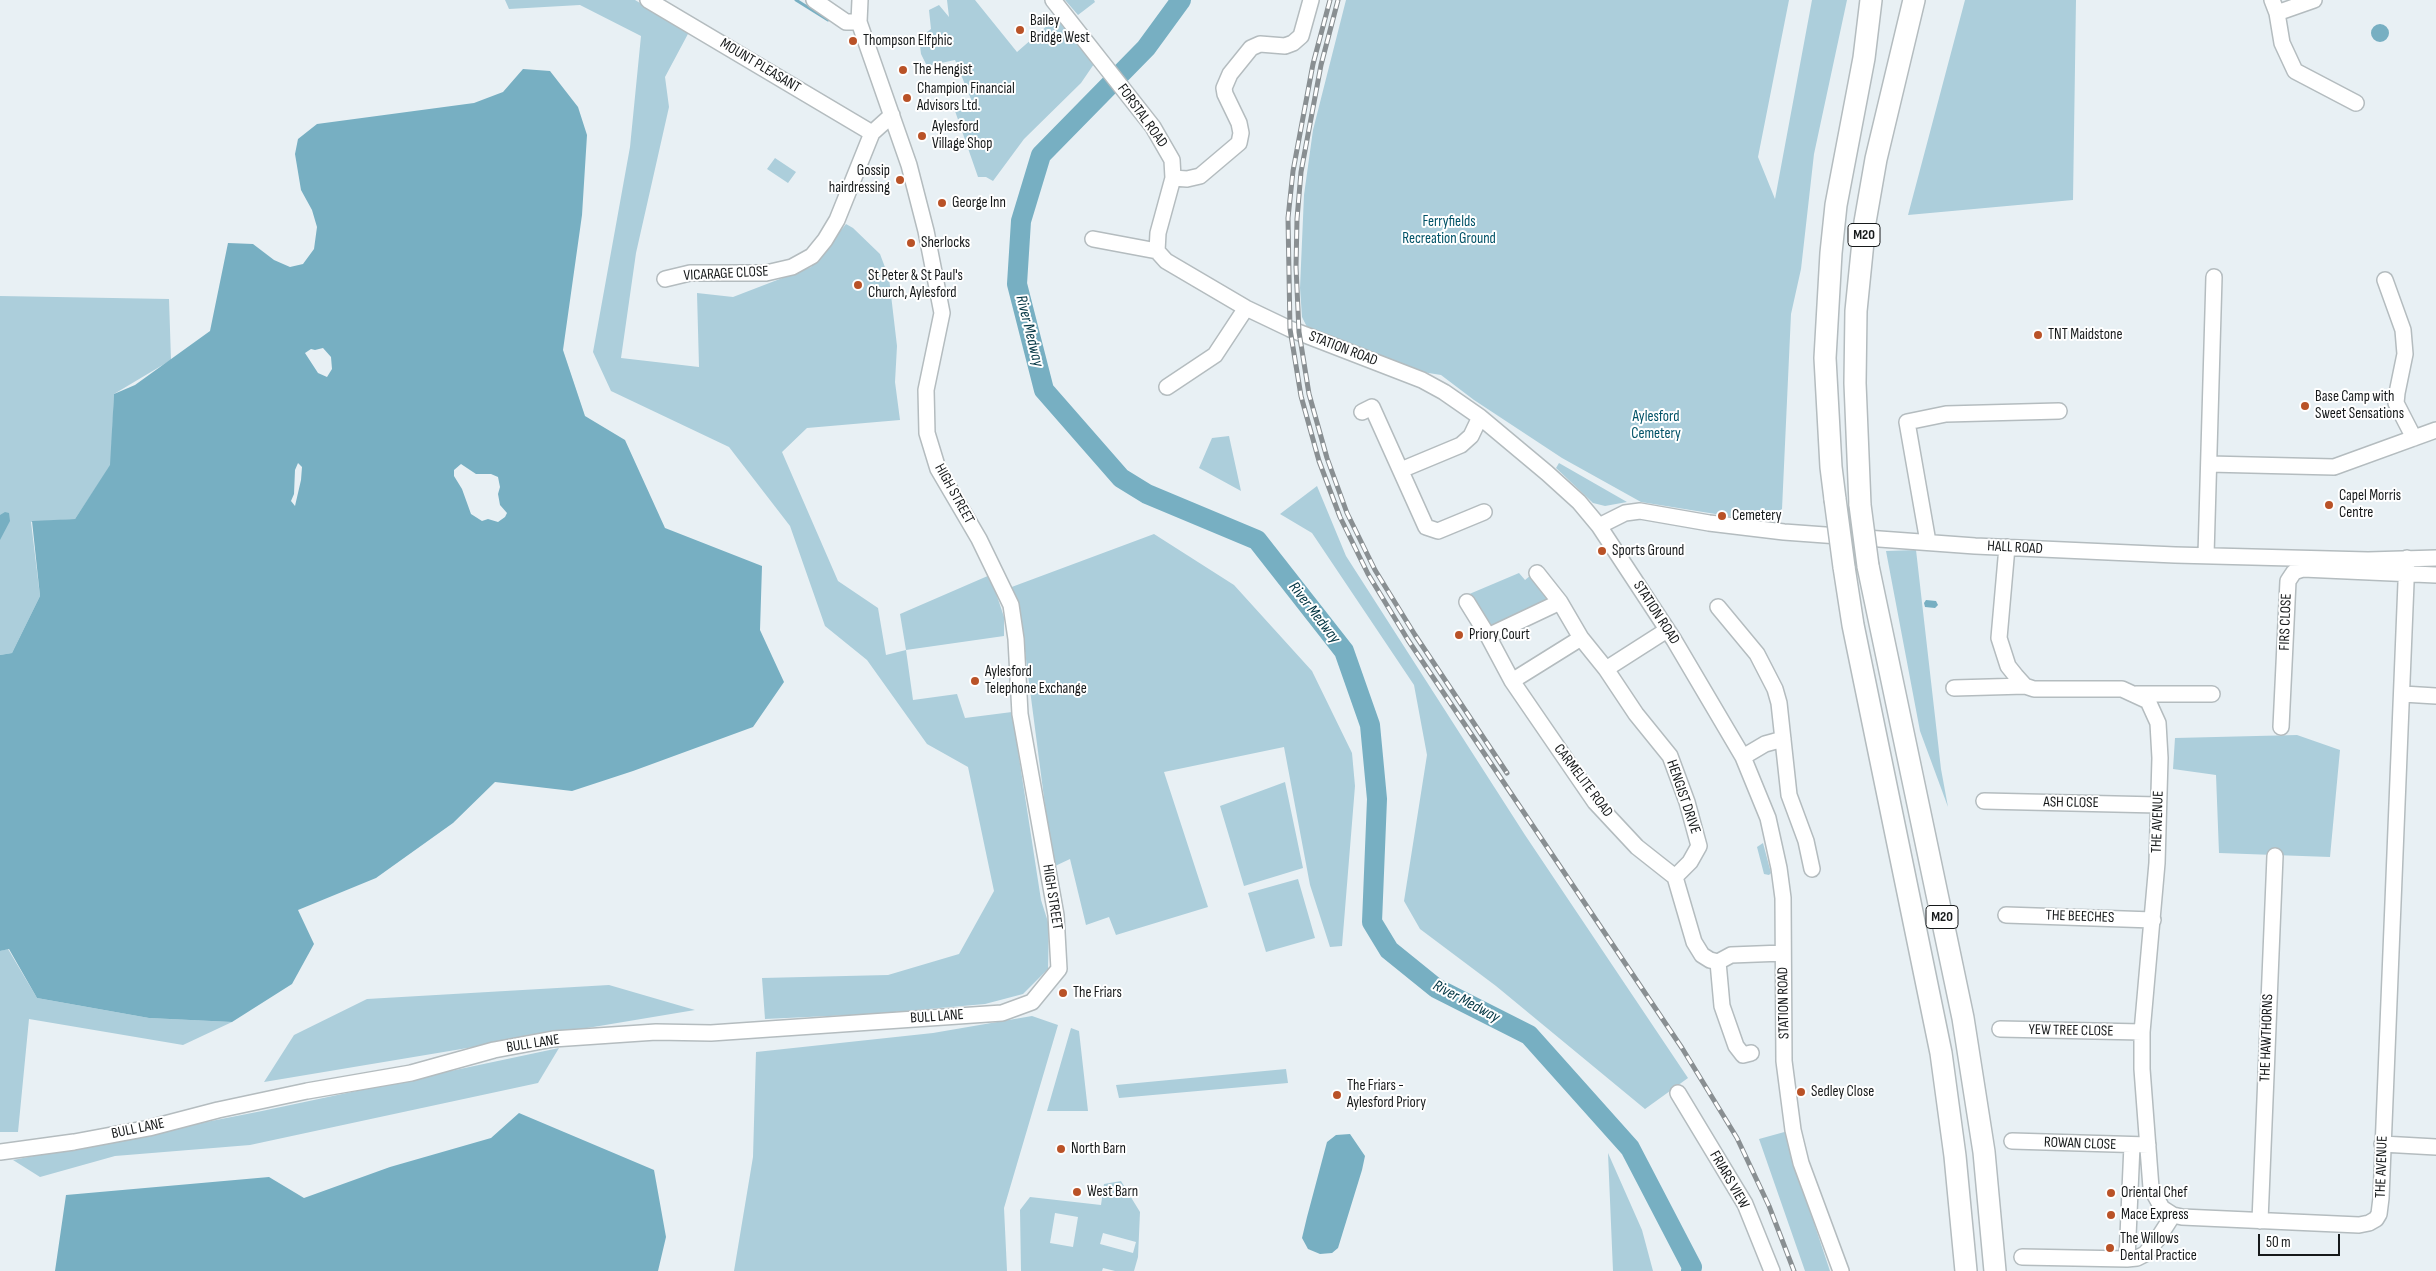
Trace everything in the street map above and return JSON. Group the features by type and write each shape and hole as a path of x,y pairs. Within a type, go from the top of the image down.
{"highway":[{"name":"M20","path":"1871,0 1864,58 1836,205 1831,253 1825,358 1830,467 1852,625 1916,925 1944,1070 1955,1156 1966,1271"},
{"name":"M20","path":"1864,58 1882,0"},
{"name":"M20","path":"1914,0 1892,90 1870,195 1856,311 1855,383 1860,505 1868,566 1963,1018 1984,1152 1995,1271"},
{"name":"M20","path":"1892,90 1926,0"}],"street":[{"name":"MOUNT PLEASANT","path":"648,0 872,133"},
{"path":"814,0 846,22 859,22 860,0"},
{"name":"FORSTAL ROAD","path":"1053,0 1145,117 1172,160 1173,178 1158,233 1157,251"},
{"path":"1173,178 1187,179 1200,176 1239,143 1241,133 1239,123 1224,88 1230,74 1251,48 1260,44 1285,46 1293,43 1301,36 1311,0"},
{"path":"2314,0 2275,6 2282,43 2295,70 2356,104"},
{"name":"HIGH STREET","path":"859,22 913,178 926,231 942,313 926,390 927,433 938,470 979,539 1011,605 1016,639 1020,714 1056,915 1059,969"},
{"path":"872,133 892,115"},
{"name":"VICARAGE CLOSE","path":"665,279 690,273 766,273 788,268 812,256 825,240 837,220 843,199 872,133"},
{"name":"STATION ROAD","path":"1093,239 1157,251 1166,261 1246,308 1290,329 1422,380 1444,392 1480,417 1572,496 1599,526 1667,630 1743,757 1768,818 1780,868 1783,898 1784,1061 1792,1130 1801,1163 1840,1271"},
{"path":"2206,555 2214,277"},
{"path":"2385,280 2403,330 2404,338 2405,354 2396,393 2396,403 2414,438"},
{"path":"1167,387 1215,355 1246,308"},
{"path":"1362,412 1372,408 1426,528 1438,531 1484,512"},
{"path":"1928,542 1906,422 1946,414 2059,411"},
{"path":"1401,470 1461,445 1471,436 1480,417"},
{"path":"2209,464 2334,467 2436,430"},
{"name":"HALL ROAD","path":"1599,526 1625,513 1640,511 1709,523 1784,532 2007,547 2368,560 2407,566 2436,558"},
{"path":"2007,547 1999,638 2008,666 2025,686"},
{"path":"2407,566 2436,575"},
{"name":"THE AVENUE","path":"1954,688 2025,686 2034,689 2122,690 2148,701 2158,723 2160,758 2153,920 2142,1032 2142,1069 2152,1188 2162,1208 2173,1215 2359,1225 2369,1223 2379,1214 2403,694 2407,566"},
{"name":"FIRS CLOSE","path":"2281,727 2288,582 2294,572 2303,569 2407,566"},
{"name":"HENGIST DRIVE","path":"1537,573 1560,602 1581,638 1606,669 1636,714 1670,756 1688,802 1699,846 1690,862 1675,877"},
{"name":"CARMELITE ROAD","path":"1467,602 1512,681 1595,802 1637,847 1675,877"},
{"path":"1488,636 1560,602"},
{"path":"1718,607 1744,637 1768,674 1779,703 1789,795 1806,841 1812,869"},
{"path":"1606,669 1667,630"},
{"path":"1512,681 1581,638"},
{"path":"2131,694 2212,694"},
{"path":"2158,723 2168,694"},
{"path":"2403,694 2436,696"},
{"path":"1743,757 1765,744 1783,739"},
{"name":"ASH CLOSE","path":"1984,801 2158,805"},
{"name":"THE HAWTHORNS","path":"2260,1220 2275,856"},
{"path":"1675,877 1694,942 1702,955 1718,962 1731,955 1783,953"},
{"name":"THE BEECHES","path":"2006,915 2153,920"},
{"path":"1718,962 1722,1006 1733,1038 1738,1051 1743,1055 1751,1053"},
{"name":"BULL LANE","path":"0,1152 74,1142 149,1128 227,1108 307,1091 411,1073 494,1050 553,1039 656,1032 711,1033 1002,1013 1032,1002 1059,969"},
{"name":"YEW TREE CLOSE","path":"2000,1029 2142,1032"},
{"name":"FRIARS VIEW","path":"1678,1093 1745,1204 1772,1271"},
{"name":"ROWAN CLOSE","path":"2012,1141 2148,1145"},
{"path":"2382,1144 2436,1147"},
{"path":"2127,1259 2132,1146"},
{"path":"2022,1257 2127,1259 2145,1254 2173,1215"}],"green space":[{"path":"505,0 635,0 689,32 665,77 669,107 636,253 621,358 699,367 697,293 733,297 811,267 846,224 853,228 880,254 889,278 897,346 895,382 900,420 807,428 782,452 838,581 878,608 886,655 906,650 913,700 957,694 965,718 1012,712 1041,900 1049,925 1048,969 1023,994 985,1004 872,1014 765,1019 762,978 888,975 959,954 994,891 968,767 927,744 867,660 825,626 790,526 729,447 611,391 593,352 630,147 641,36 580,5 509,9"},
{"path":"947,0 975,0 1017,52 1056,18 1094,64 1081,83 1024,139 993,181 986,177 978,177 955,111 975,109 955,60 927,66 921,54 919,38 931,29 929,10 939,5 949,17"},
{"path":"1065,0 1094,0 1095,2 1078,15"},
{"path":"1346,0 1789,0 1758,157 1775,199 1812,0 1847,0 1814,154 1801,269 1791,314 1782,509 1766,519 1734,517 1641,502 1562,458 1474,400 1441,375 1410,370 1309,331 1302,317 1300,288 1304,195 1313,130"},
{"path":"1965,0 2076,0 2073,200 1908,215"},
{"path":"775,158 796,172 788,183 767,169"},
{"path":"0,296 169,299 171,360 114,394 111,465 75,519 31,522 40,596 12,653 0,655"},
{"path":"1229,436 1241,491 1199,468 1212,438"},
{"path":"1559,463 1627,502 1605,506 1593,503 1556,468"},
{"path":"1317,486 1346,556 1525,835 1688,1078 1645,1109 1496,986 1420,929 1404,901 1427,755 1414,685 1312,533 1280,514"},
{"path":"1154,534 1234,585 1312,671 1352,753 1355,786 1342,946 1330,947 1310,885 1284,747 1164,772 1208,907 1116,935 1109,917 1086,925 1070,859 1053,867 1020,613 1009,588"},
{"path":"1916,550 1941,769 1948,807 1920,731 1886,551"},
{"path":"1519,573 1525,580 1531,575 1550,601 1489,627 1467,595"},
{"path":"990,575 1004,617 1004,636 906,650 900,614"},
{"path":"2297,735 2340,750 2330,857 2219,853 2216,775 2173,769 2175,738"},
{"path":"1285,782 1303,868 1244,886 1220,806"},
{"path":"1763,843 1771,873 1769,875 1764,874 1757,847"},
{"path":"1298,879 1315,938 1266,952 1248,893"},
{"path":"8,949 37,998 149,1018 232,1022 183,1045 29,1019 18,1132 0,1132 0,951"},
{"path":"609,985 695,1010 264,1082 294,1035 367,999"},
{"path":"1032,1016 1058,1025 1004,1208 1007,1271 734,1271 753,1157 756,1052 933,1033"},
{"path":"1071,1028 1079,1031 1088,1111 1047,1111"},
{"path":"559,1048 538,1083 250,1145 115,1156 40,1177 13,1160 262,1111"},
{"path":"1286,1069 1288,1083 1119,1098 1116,1085"},
{"path":"1788,1131 1830,1271 1805,1271 1759,1139"},
{"path":"1608,1153 1642,1230 1653,1271 1613,1271"},
{"path":"1121,1181 1140,1212 1138,1257 1134,1271 1115,1271 1103,1268 1102,1271 1021,1271 1020,1210 1030,1197 1101,1205 1104,1184","holes":["1055,1213 1078,1217 1073,1247 1050,1243","1103,1233 1136,1242 1133,1253 1100,1244"]}],"shaded area":[{"path":"2380,24 2386,27 2389,33 2386,39 2380,42 2374,39 2371,33 2374,27"},
{"path":"523,69 550,71 578,107 587,135 582,215 563,350 585,416 625,440 665,528 762,566 760,630 784,682 753,727 633,771 572,791 495,782 453,823 376,878 298,910 314,944 292,984 232,1022 149,1018 37,998 9,949 0,951 0,655 12,653 40,596 32,521 75,519 110,465 114,394 135,385 210,331 228,243 253,244 274,260 290,267 303,264 314,249 317,227 312,210 301,190 295,154 298,139 317,124 474,103 503,92","holes":["323,348 331,357 332,369 327,377 318,373 305,353 311,349","298,463 302,467 295,506 291,501 294,494 295,470","461,464 476,474 491,474 498,477 500,487 498,494 500,505 507,513 505,517 498,522 488,519 482,521 471,514 462,489 454,476 454,470"]},
{"path":"5,512 9,513 10,521 0,540 0,515"},
{"path":"1926,600 1936,601 1938,605 1935,608 1925,607 1924,603"},
{"path":"519,1113 654,1170 666,1237 658,1271 55,1271 66,1195 269,1177 304,1198 390,1167 491,1138"},
{"path":"1350,1134 1365,1156 1362,1170 1338,1248 1332,1253 1320,1254 1308,1249 1302,1238 1307,1217 1327,1142 1336,1135"}],"waterway":[{"path":"796,0 828,20"},
{"name":"River Medway","path":"1181,0 1146,48 1041,155 1021,221 1017,284 1044,390 1121,478 1147,494 1257,540 1344,651 1370,725 1377,799 1372,922 1389,950 1436,988 1529,1035 1630,1148 1692,1267 1691,1271"}],"railway":[{"path":"1330,0 1313,64 1293,171 1288,218 1290,329 1301,396 1319,461 1340,517 1368,574 1408,640 1682,1048 1737,1138 1769,1206 1794,1271"},
{"path":"1338,0 1321,65 1301,172 1297,219 1296,267 1299,332 1309,394 1327,458 1347,513 1375,570 1415,635 1507,773"}],"place":[{"name":"Bailey Bridge West","path":"1020,30"},
{"name":"Thompson Elfphic","path":"853,41"},
{"name":"The Hengist","path":"903,70"},
{"name":"Champion Financial Advisors Ltd.","path":"907,98"},
{"name":"Aylesford Village Shop","path":"922,136"},
{"name":"Gossip hairdressing","path":"900,180"},
{"name":"George Inn","path":"942,203"},
{"name":"Sherlocks","path":"911,243"},
{"name":"St Peter & St Paul's Church, Aylesford","path":"858,285"},
{"name":"TNT Maidstone","path":"2038,335"},
{"name":"Base Camp with Sweet Sensations","path":"2305,406"},
{"name":"Capel Morris Centre","path":"2329,505"},
{"name":"Cemetery","path":"1722,516"},
{"name":"Sports Ground","path":"1602,551"},
{"name":"Priory Court","path":"1459,635"},
{"name":"Aylesford Telephone Exchange","path":"975,681"},
{"name":"The Friars","path":"1063,993"},
{"name":"Sedley Close","path":"1801,1092"},
{"name":"The Friars - Aylesford Priory","path":"1337,1095"},
{"name":"North Barn","path":"1061,1149"},
{"name":"West Barn","path":"1077,1192"},
{"name":"Oriental Chef","path":"2111,1193"},
{"name":"Mace Express","path":"2111,1215"},
{"name":"The Willows Dental Practice","path":"2110,1248"}],"park label":[{"name":"Ferryfields Recreation Ground","path":"1449,230"},
{"name":"Aylesford Cemetery","path":"1656,426"}]}
